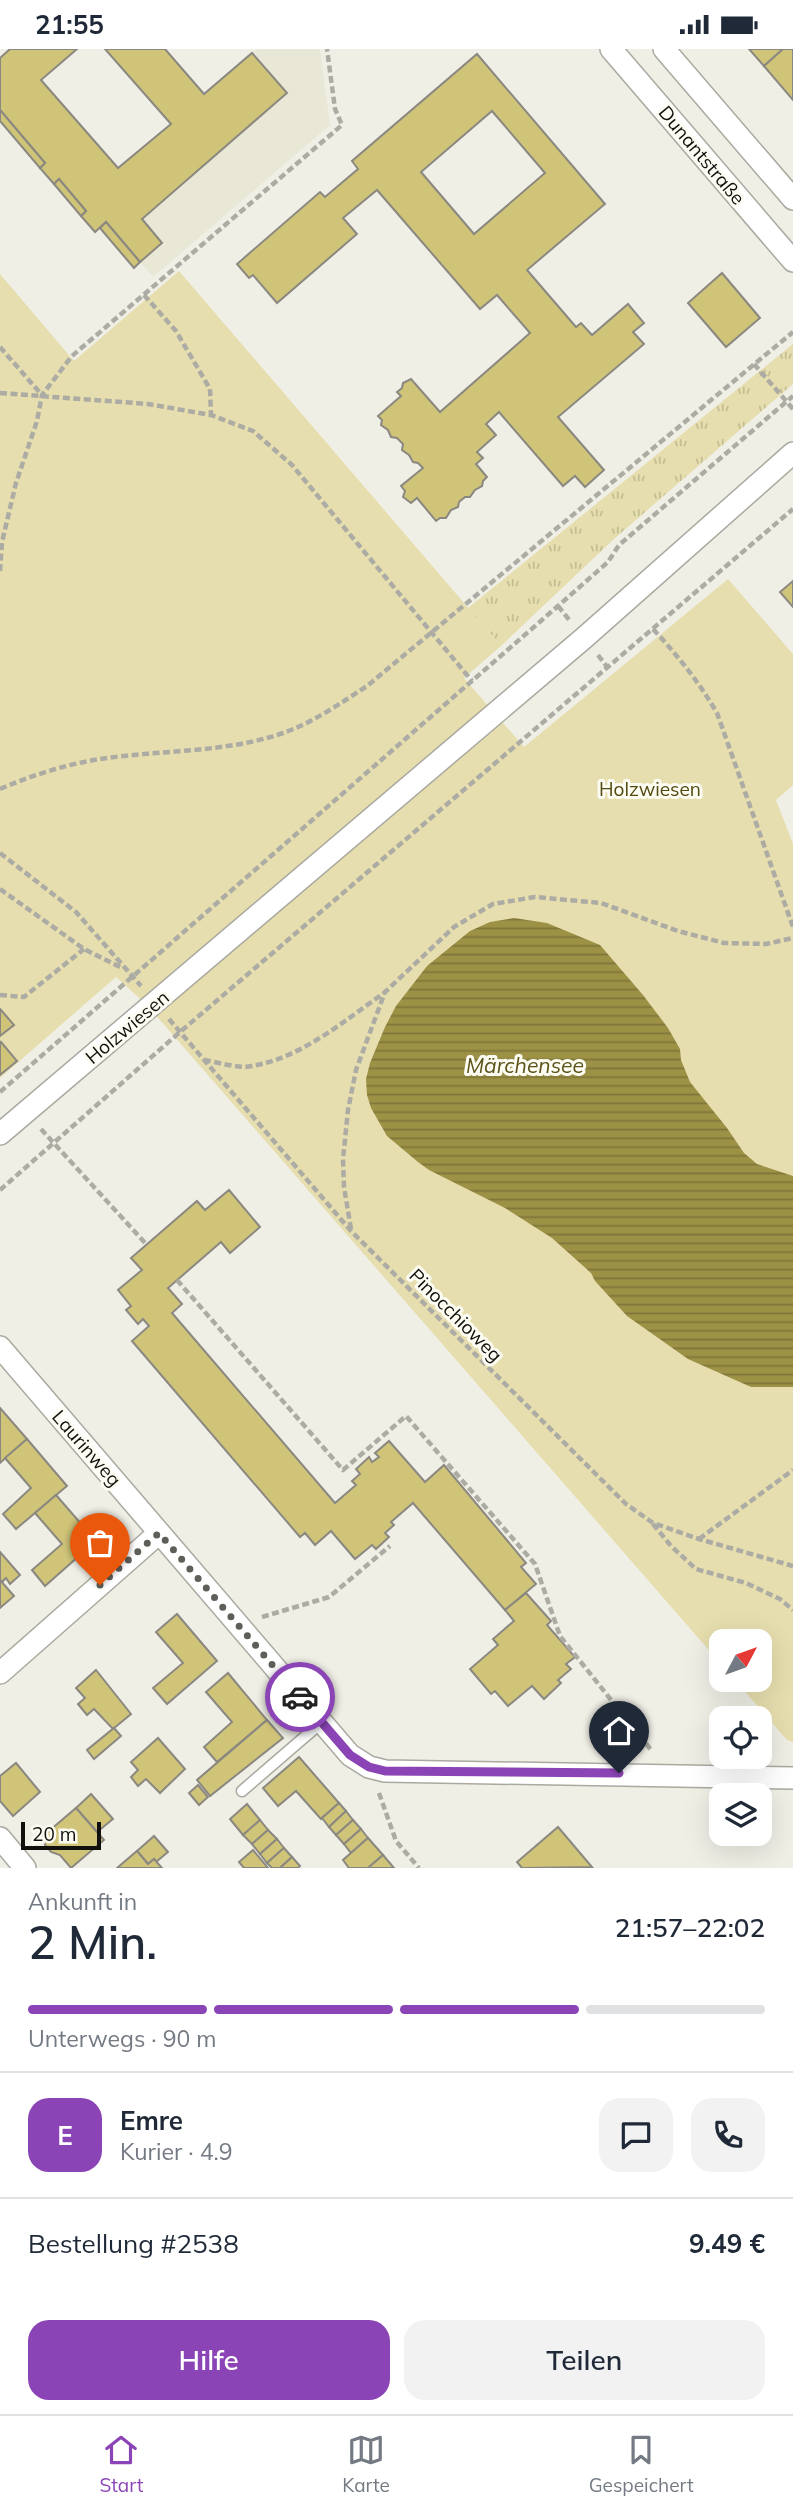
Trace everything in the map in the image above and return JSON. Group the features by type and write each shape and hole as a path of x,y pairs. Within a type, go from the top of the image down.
{"street":[{"name":"Dunantstraße","path":"611,49 793,261"},
{"name":"Dunantstraße","path":"664,49 793,199"},
{"name":"Holzwiesen","path":"0,1134 584,638 793,453"},
{"name":"Laurinweg","path":"0,1347 350,1755 369,1767"},
{"path":"0,1673 159,1533"},
{"path":"369,1767 385,1771 793,1777"},
{"path":"0,1838 25,1868"}],"lane":[{"path":"242,1791 322,1722"}],"path":[{"path":"0,571 2,542 16,483 37,421 42,395 72,356 342,125 335,109 327,49"},
{"path":"144,295 176,331 210,389 211,415"},
{"path":"0,789 67,765 125,756 237,745 285,732 337,705 367,686 793,332"},
{"path":"0,347 42,395"},
{"path":"754,364 793,409"},
{"path":"0,393 148,404 211,415 253,432 292,465 472,681"},
{"path":"0,1092 608,562 619,545 793,396"},
{"path":"0,1190 180,1031 793,509"},
{"path":"653,629 681,659 717,713 793,927"},
{"path":"0,853 76,912 125,969 84,949 0,889"},
{"path":"204,1060 249,1067 284,1057 323,1035 385,992 454,927 493,904 535,897 601,903 678,931 724,943 766,944 793,937"},
{"path":"0,995 24,997 84,949"},
{"path":"351,1231 343,1159 348,1110 356,1070 385,992"},
{"name":"Pinocchioweg","path":"156,1003 351,1231 626,1504 653,1523 793,1566"},
{"path":"27,1111 147,1245"},
{"path":"177,1280 343,1470 406,1416 535,1564 560,1636 671,1774"},
{"path":"699,1539 793,1470"},
{"path":"653,1523 671,1546 696,1569 746,1583 780,1599 793,1610"},
{"path":"238,1624 329,1597 390,1546"},
{"path":"369,1767 396,1841 419,1868"}],"shaded area":[{"path":"257,49 320,49 330,125 153,277 140,262 162,243 107,178 171,124 205,163 252,53"}],"green space":[{"path":"179,271 501,646 464,678 524,747 728,579 793,654 793,785 776,800 793,844 793,1742 787,1740 772,1723 772,1706 758,1706 745,1692 772,1692 772,1629 709,1629 709,1650 146,1004 116,977 0,1078 0,274 74,361"},
{"path":"793,344 793,384 614,539 501,646 468,608"}],"water":[{"name":"Märchensee","path":"514,918 547,923 600,945 668,1028 680,1049 681,1060 690,1082 744,1153 757,1164 793,1176 793,1387 751,1387 688,1359 627,1316 591,1273 552,1238 505,1208 429,1170 387,1136 371,1108 366,1079 370,1063 396,1006 427,966 470,931 490,922"}],"building":[{"path":"10,49 77,49 41,80 118,168 171,124 105,49 165,49 204,94 252,53 287,93 142,219 162,243 140,262 106,222 95,232 81,216 86,211 59,179 54,184 40,168 45,163 0,110 0,58"},
{"path":"749,49 783,49 764,66"},
{"path":"783,49 793,49 793,100 764,66"},
{"path":"477,54 605,204 527,270 576,327 581,323 592,335 628,304 644,323 633,332 644,344 558,417 604,470 585,487 575,476 563,486 499,412 486,424 496,435 477,452 483,458 476,464 487,477 470,497 459,502 458,507 451,510 446,518 436,521 417,498 411,503 403,497 405,491 401,486 423,468 402,450 403,444 397,438 391,437 388,430 381,425 382,420 378,416 401,396 397,392 403,383 411,379 440,412 530,333 497,295 480,309 377,190 343,218 357,234 277,303 253,275 249,278 237,264 320,192 325,197 358,169 352,161","holes":["492,111 545,173 474,234 421,172"]},
{"path":"0,110 45,163 40,168 0,121"},
{"path":"59,179 86,211 81,216 54,184"},
{"path":"106,222 140,262 134,268 100,228"},
{"path":"722,273 760,318 726,347 688,303"},
{"path":"793,581 793,607 780,592"},
{"path":"0,1009 14,1025 0,1036"},
{"path":"1,1042 17,1061 0,1075 0,1044"},
{"path":"229,1190 260,1227 230,1253 221,1242 168,1288 182,1304 172,1313 335,1503 356,1485 352,1481 360,1474 356,1469 369,1457 372,1462 379,1457 375,1453 389,1441 425,1482 444,1465 526,1563 521,1567 536,1584 505,1610 413,1503 391,1522 394,1525 385,1533 389,1537 376,1549 372,1545 355,1559 331,1531 315,1545 305,1533 300,1537 132,1341 149,1326 143,1319 138,1324 126,1310 131,1306 118,1290 142,1270 131,1258 197,1201 205,1210"},
{"path":"0,1408 27,1439 0,1463"},
{"path":"27,1439 67,1486 16,1529 3,1514 31,1488 5,1458"},
{"path":"56,1495 96,1541 45,1586 32,1570 62,1544 35,1513"},
{"path":"0,1552 20,1575 10,1584 6,1578 2,1582 0,1580"},
{"path":"0,1580 14,1596 0,1608"},
{"path":"526,1593 551,1621 547,1625 575,1657 566,1664 571,1669 558,1680 561,1683 544,1699 532,1686 508,1706 495,1691 491,1694 470,1669 498,1645 493,1639 514,1621 505,1610"},
{"path":"177,1614 217,1661 167,1704 153,1688 183,1663 156,1632"},
{"path":"96,1670 131,1714 113,1729 94,1709 87,1715 78,1704 85,1698 76,1688"},
{"path":"228,1673 267,1720 217,1762 204,1747 232,1722 206,1692"},
{"path":"267,1720 283,1738 210,1796 197,1780"},
{"path":"114,1728 121,1736 94,1759 87,1750"},
{"path":"158,1738 185,1769 160,1793 146,1779 138,1786 131,1777 138,1770 131,1762"},
{"path":"299,1757 339,1803 321,1819 296,1791 278,1806 263,1788"},
{"path":"16,1763 40,1792 13,1816 0,1801 0,1776"},
{"path":"198,1785 208,1797 199,1805 189,1793"},
{"path":"91,1794 113,1819 97,1832 76,1808"},
{"path":"339,1803 346,1811 329,1827 322,1818"},
{"path":"247,1804 260,1820 243,1835 230,1819"},
{"path":"76,1808 104,1840 71,1868 60,1855 51,1852 45,1845 43,1836"},
{"path":"346,1811 353,1820 336,1835 329,1827"},
{"path":"260,1820 268,1830 252,1844 243,1835"},
{"path":"353,1820 361,1829 344,1844 336,1835"},
{"path":"558,1827 592,1867 522,1868 517,1862"},
{"path":"361,1829 368,1838 351,1853 344,1844"},
{"path":"268,1830 277,1839 260,1854 252,1844"},
{"path":"154,1836 168,1852 156,1862 154,1859 148,1864 137,1851"},
{"path":"368,1838 383,1855 368,1868 349,1868 343,1860"},
{"path":"277,1839 284,1848 267,1863 260,1854"},
{"path":"284,1848 292,1857 280,1868 272,1868 267,1863"},
{"path":"253,1850 268,1868 244,1868 239,1862"},
{"path":"137,1851 148,1864 154,1859 162,1868 117,1868"},
{"path":"383,1855 394,1868 368,1868"},
{"path":"292,1857 300,1866 298,1868 280,1868"}],"way so far":[{"path":"100,1585 159,1533 300,1697"}],"route":[{"path":"300,1697 350,1755 369,1767 385,1771 619,1773"}]}
